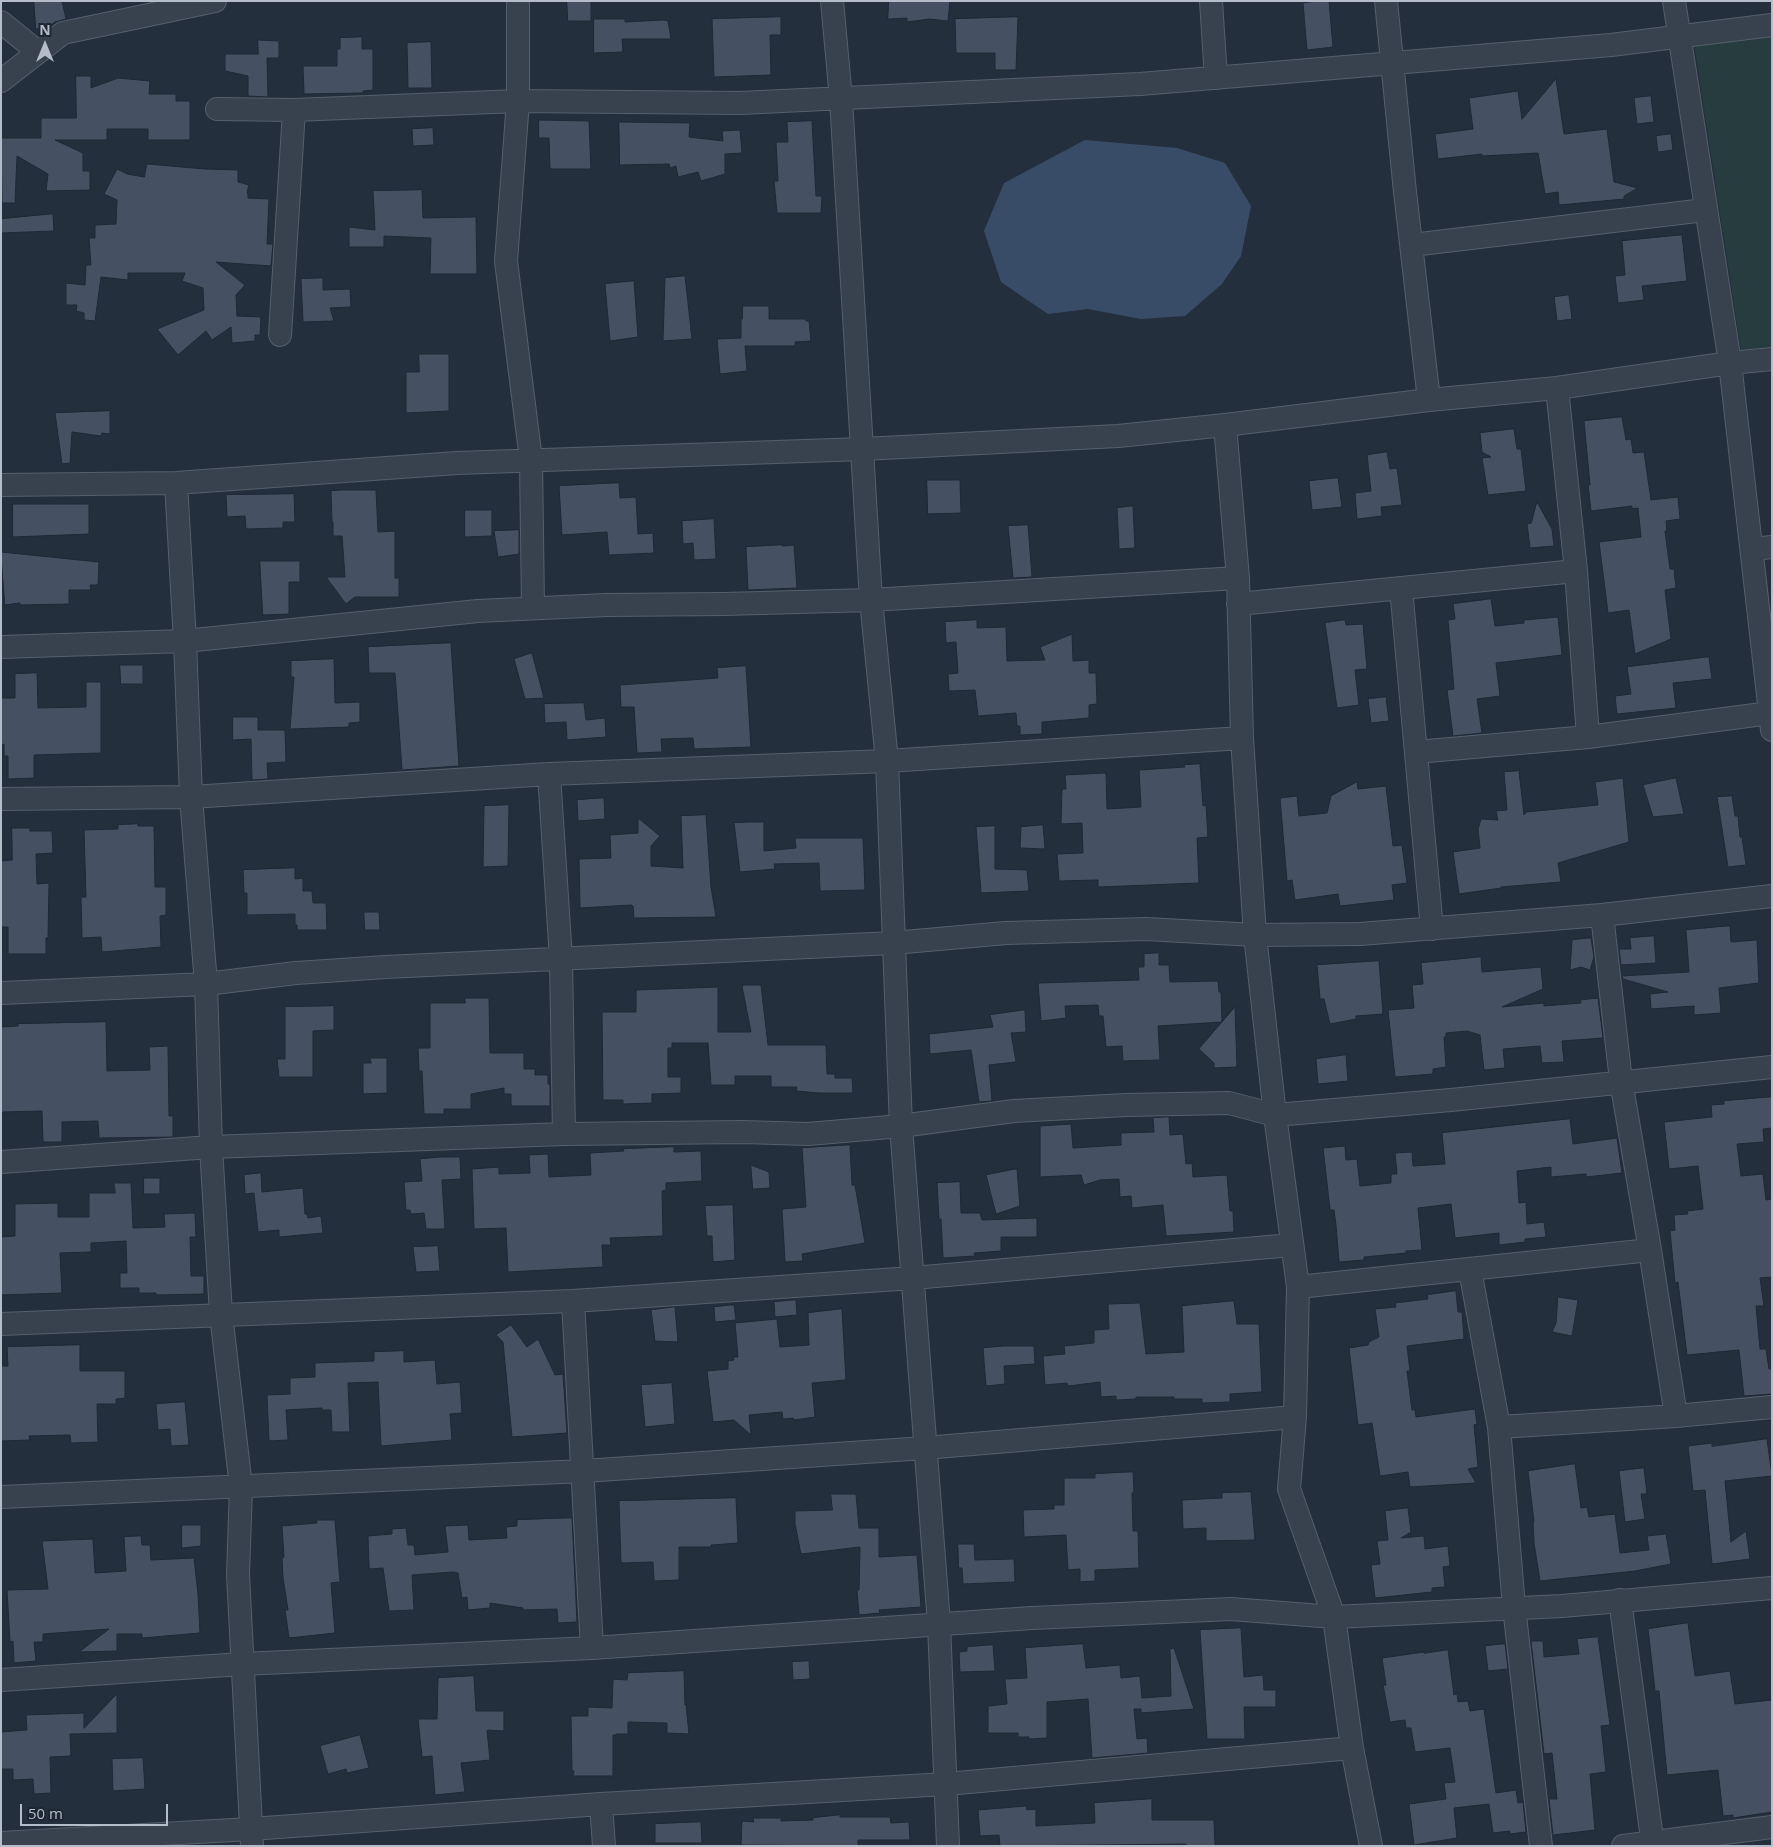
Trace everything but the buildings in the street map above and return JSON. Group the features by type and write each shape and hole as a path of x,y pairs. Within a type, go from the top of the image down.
{"street":[{"path":"1,80 63,33 215,1"},
{"path":"518,1 518,101 506,261 531,460 533,608"},
{"path":"832,1 841,99 871,600 887,761 901,1126 939,1624 948,1846"},
{"path":"1211,1 1216,78"},
{"path":"1386,1 1391,64 1429,400"},
{"path":"1416,752 1771,721 1762,548 1705,210 1674,1"},
{"path":"1,22 38,52"},
{"path":"217,109 294,110 518,101 740,103 1120,85 1611,45 1772,25"},
{"path":"280,335 294,110"},
{"path":"1412,245 1705,210"},
{"path":"1,485 176,483 457,463 863,449 1118,436 1429,400 1557,388 1730,363 1772,359"},
{"path":"1557,388 1576,571 1588,737"},
{"path":"1225,425 1238,578 1242,738 1255,935 1275,1115 1298,1287 1295,1417 1289,1489 1334,1617 1352,1748 1371,1846"},
{"path":"176,483 191,796 206,984 211,1148 221,1314 241,1487 238,1574 252,1837"},
{"path":"1238,604 1576,571"},
{"path":"1,647 185,641 478,611 871,600 1238,578"},
{"path":"1401,588 1432,929"},
{"path":"1,799 191,796 548,774 887,761 1242,738"},
{"path":"548,774 561,959 564,1134"},
{"path":"1,993 206,984 296,973 893,943 1006,933 1146,929 1255,935 1360,934 1602,915 1772,896"},
{"path":"1602,915 1621,1081 1676,1416"},
{"path":"1,1162 211,1148 564,1134 743,1132 808,1134 901,1126 1014,1111 1126,1105 1229,1103 1275,1115 1451,1100 1621,1081 1772,1067"},
{"path":"1,1324 573,1301 913,1278 1292,1245"},
{"path":"1298,1287 1650,1250"},
{"path":"1470,1270 1499,1427 1514,1607 1541,1846"},
{"path":"573,1301 584,1471 592,1648"},
{"path":"1499,1427 1676,1416 1772,1407"},
{"path":"1,1497 584,1471 925,1448 1295,1417"},
{"path":"1,1680 242,1664 592,1648 939,1624 1231,1609 1334,1617 1562,1606 1772,1588"},
{"path":"1620,1600 1652,1844"},
{"path":"1,1843 252,1837 601,1804 946,1784 1352,1748"},
{"path":"601,1804 604,1846"},
{"path":"1623,1846 1652,1844 1772,1827"}],"green space":[{"path":"1772,32 1772,347 1741,350 1694,43"}],"water":[{"path":"1085,140 1177,148 1225,163 1251,206 1241,256 1222,284 1185,316 1141,319 1088,309 1048,314 1001,282 984,231 1004,183"}]}
